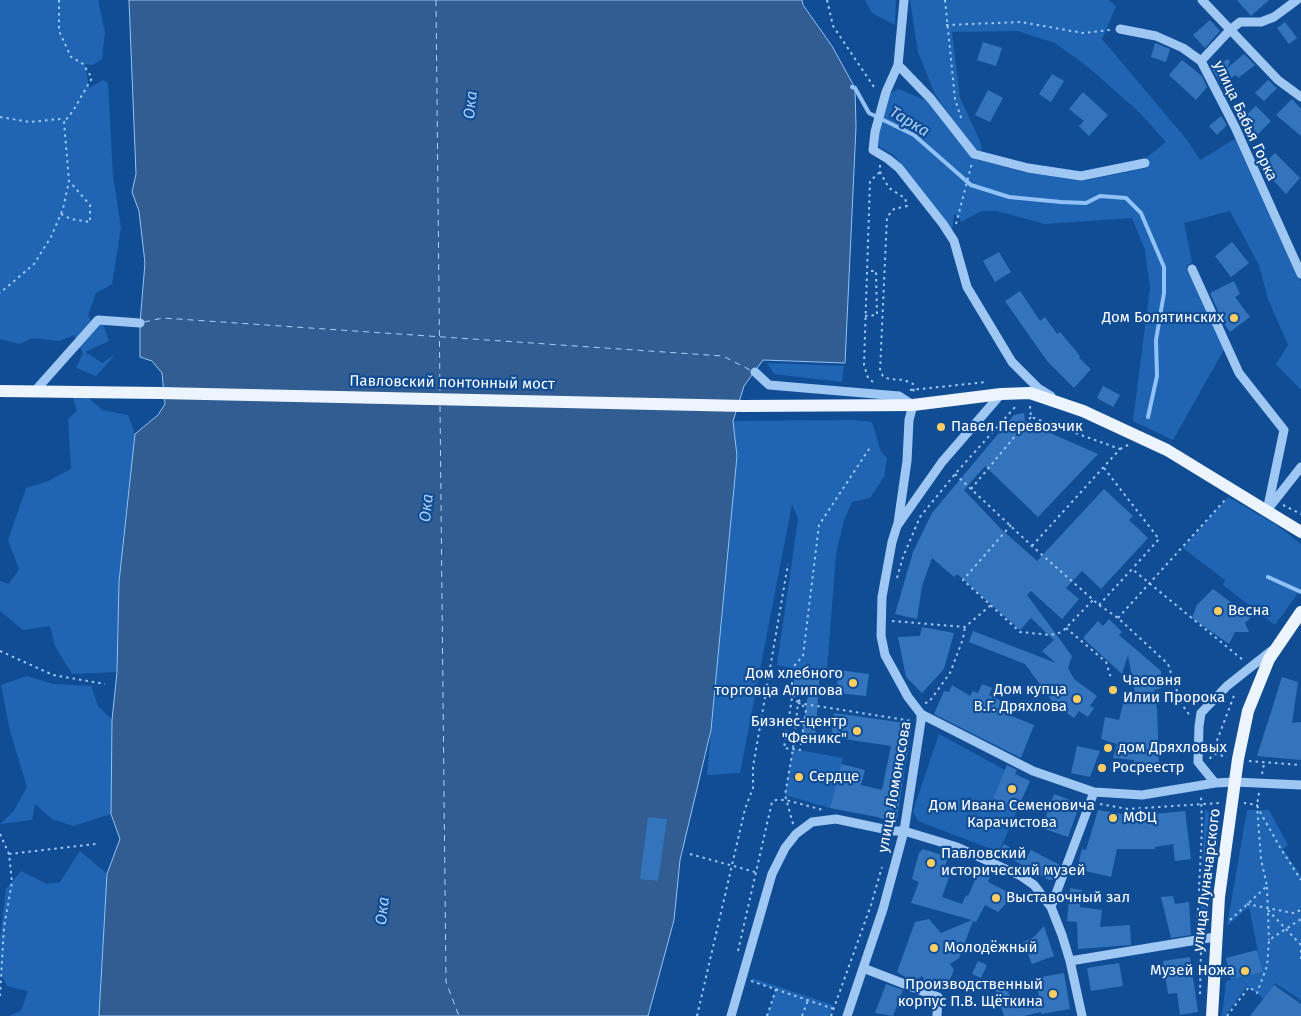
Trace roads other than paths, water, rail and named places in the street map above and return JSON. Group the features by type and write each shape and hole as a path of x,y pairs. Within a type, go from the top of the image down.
{"main road":[{"name":"Павловский понтонный мост","path":"0,392 160,393 744,406 913,405 1001,394 1030,393 1064,404 1168,450 1301,532"},
{"name":"улица Луначарского","path":"1212,1014 1215,937 1235,782 1248,711 1275,648 1301,612"}],"street":[{"path":"904,0 898,65 883,103 875,132 873,150 880,153 899,168 954,241 967,286 1012,362 1038,388 1064,404"},
{"path":"1202,0 1278,80 1301,97"},
{"path":"1201,62 1230,30 1240,22 1261,22 1274,17 1297,0"},
{"name":"улица Бабья Горка","path":"1120,29 1156,36 1183,48 1201,62 1235,127 1301,274"},
{"path":"898,65 932,99 974,154 1028,168 1081,176 1145,163"},
{"path":"1192,270 1239,373 1284,430 1267,511"},
{"path":"34,392 98,320 140,323"},
{"path":"755,372 768,385 898,396 913,405 909,420 907,461 897,526"},
{"name":"улица Ломоносова","path":"847,1016 883,908 904,831 921,718 916,706 908,697 885,654 881,636 885,578 897,526 942,462 1001,394"},
{"path":"1267,511 1300,468"},
{"path":"1215,782 1198,762 1201,713 1227,686 1275,648"},
{"path":"921,718 1024,768 1094,792 1142,795 1215,782 1301,785"},
{"path":"1051,907 1094,792"},
{"path":"731,1016 772,874 785,848 796,834 812,822 836,819 893,831 904,831 956,847 1021,876 1034,885 1051,907 1070,961 1082,1016"},
{"path":"1070,961 1197,942 1215,937"},
{"path":"863,968 938,997 937,1016"}],"water":[{"name":"Ока","path":"129,0 802,0 803,5 832,46 855,88 856,127 845,363 763,360 744,386 733,421 737,456 711,730 680,860 674,920 648,1016 99,1016 107,874 120,839 111,814 112,720 117,672 119,582 135,434 158,415 165,404 162,373 152,361 140,357 140,323 145,263 139,211 132,192 136,174"}],"waterway":[{"name":"Тарка","path":"852,87 855,88 869,113 914,135 971,185 1009,197 1061,202 1086,203 1100,196 1126,198 1141,213 1164,267 1164,293 1156,340 1157,376 1148,417"},
{"name":"Тарка","path":"1268,577 1301,592"}],"place":[{"name":"Дом Болятинских","path":"1234,318"},
{"name":"Павел Перевозчик","path":"941,427"},
{"name":"Весна","path":"1218,611"},
{"name":"Дом хлебного торговца Алипова","path":"853,683"},
{"name":"Часовня Илии Пророка","path":"1113,690"},
{"name":"Дом купца В.Г. Дряхлова","path":"1077,699"},
{"name":"Бизнес-центр \"Феникс\"","path":"857,731"},
{"name":"дом Дряхловых","path":"1108,748"},
{"name":"Росреестр","path":"1102,768"},
{"name":"Сердце","path":"799,777"},
{"name":"Дом Ивана Семеновича Карачистова","path":"1012,789"},
{"name":"МФЦ","path":"1113,818"},
{"name":"Павловский исторический музей","path":"931,863"},
{"name":"Выставочный зал","path":"996,898"},
{"name":"Молодёжный","path":"934,948"},
{"name":"Музей Ножа","path":"1245,971"},
{"name":"Производственный корпус П.В. Щёткина","path":"1053,994"}]}
